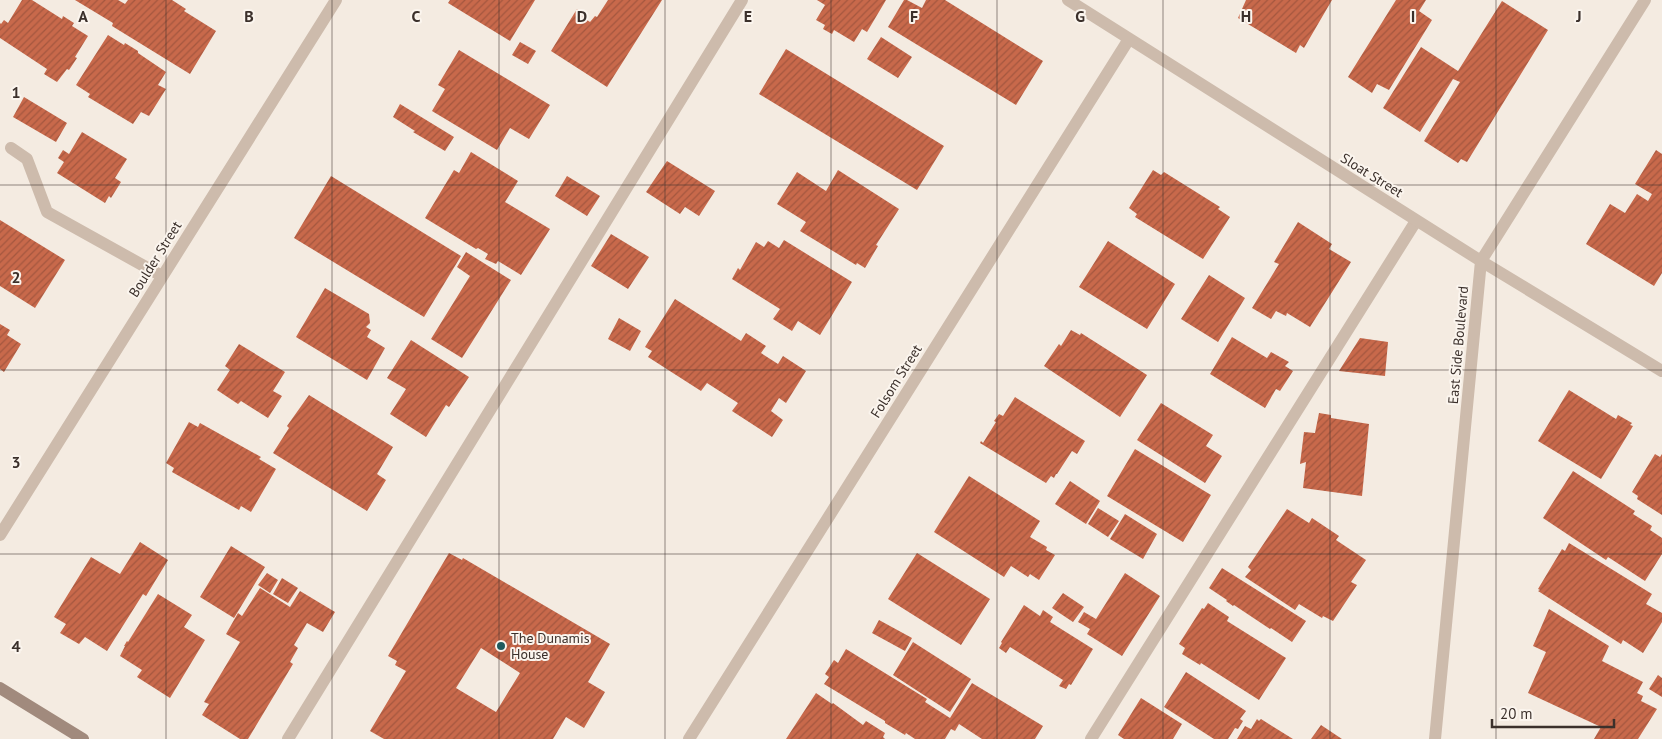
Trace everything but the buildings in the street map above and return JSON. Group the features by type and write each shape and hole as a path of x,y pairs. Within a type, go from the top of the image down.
{"street":[{"name":"Boulder Street","path":"0,535 336,0"},
{"path":"288,739 742,0"},
{"name":"Sloat Street","path":"1068,0 1481,261 1662,371"},
{"name":"East Side Boulevard","path":"1435,739 1481,261 1645,0"},
{"name":"Folsom Street","path":"688,739 1129,39"},
{"path":"11,148 27,159 48,212 162,276"},
{"path":"1091,739 1416,220"},
{"path":"0,688 83,739"}],"place":[{"name":"The Dunamis House","path":"501,646"}]}
